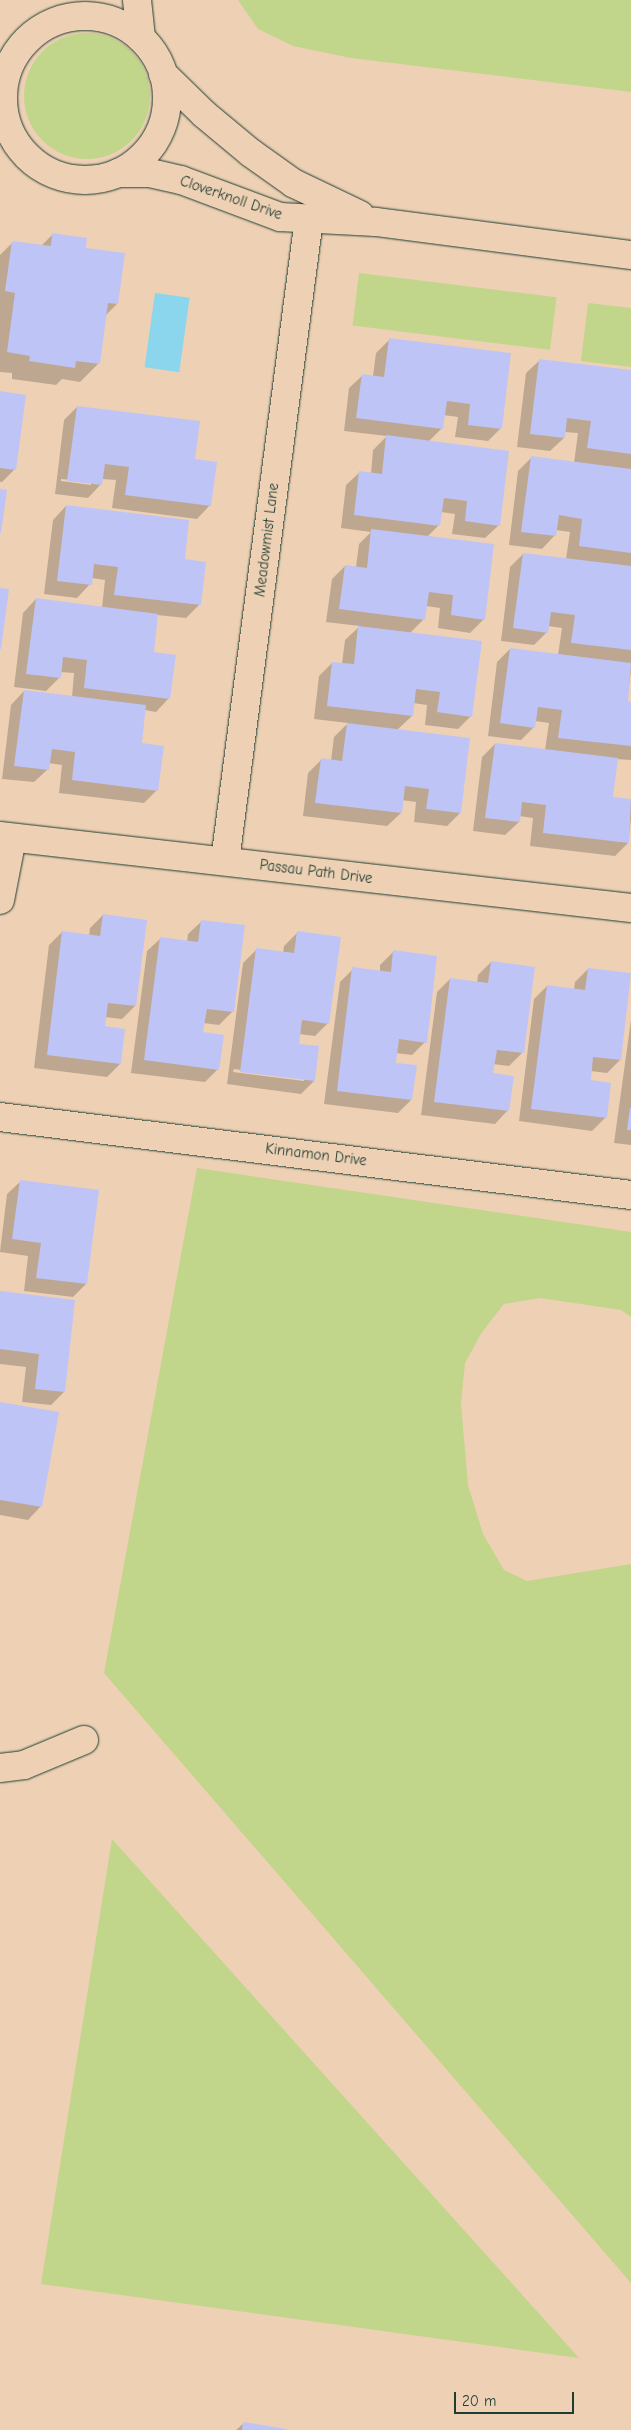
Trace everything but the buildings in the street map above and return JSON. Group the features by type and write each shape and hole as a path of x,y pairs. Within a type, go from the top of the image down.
{"street":[{"path":"40,29 52,0"},
{"path":"137,0 141,38"},
{"path":"91,16 118,22 141,38 158,59 163,74 166,112 158,137 141,159 118,173 92,181 65,179 41,169 20,150 7,126 2,99 8,59 40,29 64,18 91,16"},
{"name":"Cloverknoll Drive","path":"163,74 204,114 251,153 293,182 327,201 376,222"},
{"path":"0,162 33,161"},
{"name":"Cloverknoll Drive","path":"118,173 150,173 181,180 280,217 376,222 631,255"},
{"name":"Meadowmist Lane","path":"225,861 309,219"},
{"path":"0,900 6,837"},
{"name":"Passau Path Drive","path":"6,837 631,908"},
{"name":"Kinnamon Drive","path":"0,1117 631,1194"},
{"path":"0,1768 24,1765 84,1740"}],"green space":[{"path":"238,0 631,0 631,92 351,58 293,46 258,29"},
{"path":"87,33 111,38 131,52 145,72 150,96 145,120 131,140 111,154 87,159 63,154 43,140 29,120 24,96 29,72 43,52 63,38"},
{"path":"359,273 557,297 550,350 353,326"},
{"path":"588,303 631,308 631,367 581,361"},
{"path":"197,1168 631,1232 631,1317 621,1310 540,1298 504,1304 482,1332 465,1363 461,1404 468,1485 483,1534 504,1570 527,1581 631,1564 631,2283 104,1673"},
{"path":"112,1839 579,2358 41,2284"}],"water":[{"path":"155,293 190,298 179,372 145,367"}]}
